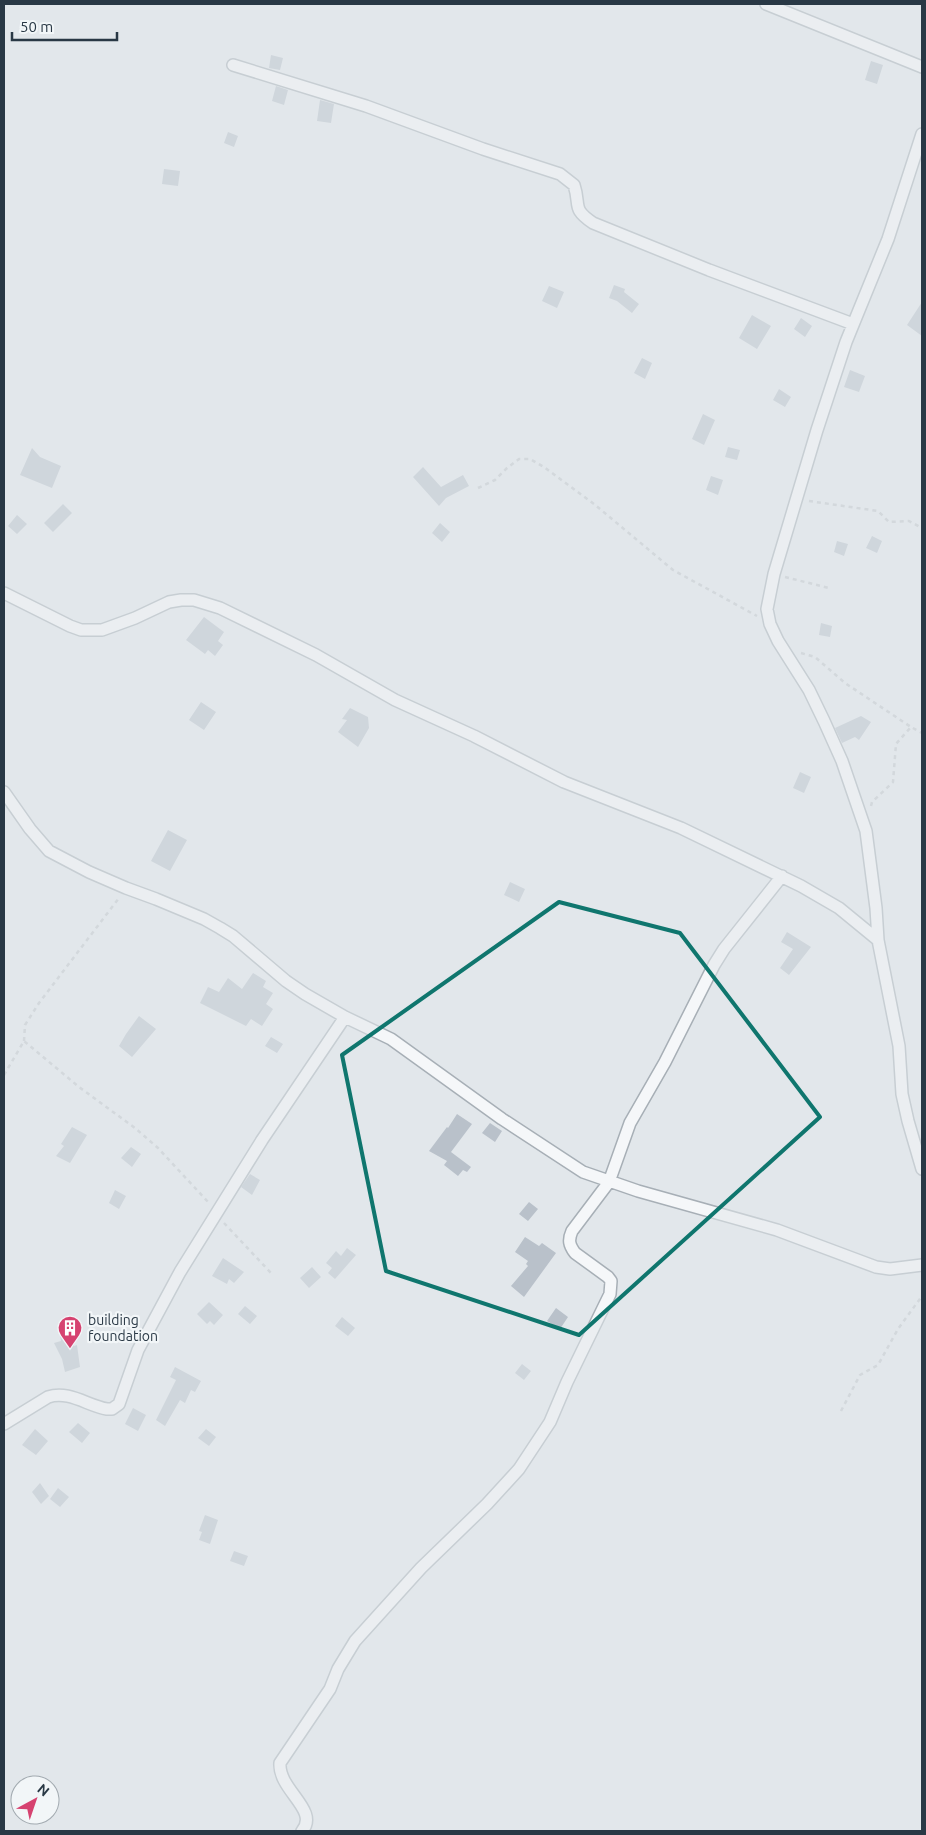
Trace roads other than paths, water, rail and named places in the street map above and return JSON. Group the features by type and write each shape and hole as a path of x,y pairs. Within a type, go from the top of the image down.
{"street":[{"path":"766,4 922,67"},
{"path":"233,65 366,106 483,149 560,174 569,179 574,185 578,210 580,214 593,224 854,324"},
{"path":"922,134 888,239 854,324 795,499 774,574 768,609 770,624 778,641 808,690 824,721 845,770 866,831 876,908 878,940 899,1046 904,1103 922,1169"},
{"path":"4,593 70,626 92,631 118,625 169,602 194,600 220,608 316,655 395,700 474,736 564,782 681,828 782,876 819,895 839,908 878,940"},
{"path":"4,792 30,829 49,851 89,872 165,902 220,928 319,1003 391,1039 494,1114 584,1172 638,1191 777,1230 876,1266 890,1269 922,1265"},
{"path":"302,1831 307,1823 307,1817 305,1811 283,1781 280,1771 283,1759 330,1689 338,1668 355,1641 421,1568 487,1504 524,1461 550,1422 567,1382 610,1294 611,1281 575,1253 569,1244 569,1238 576,1223 609,1182 630,1123 665,1062 714,965 724,949 782,876"},
{"path":"4,1424 54,1395 80,1400 101,1408 112,1408 118,1404 142,1343 180,1272 262,1140 345,1017"}],"place":[{"name":"building foundation","path":"70,1349"}]}
